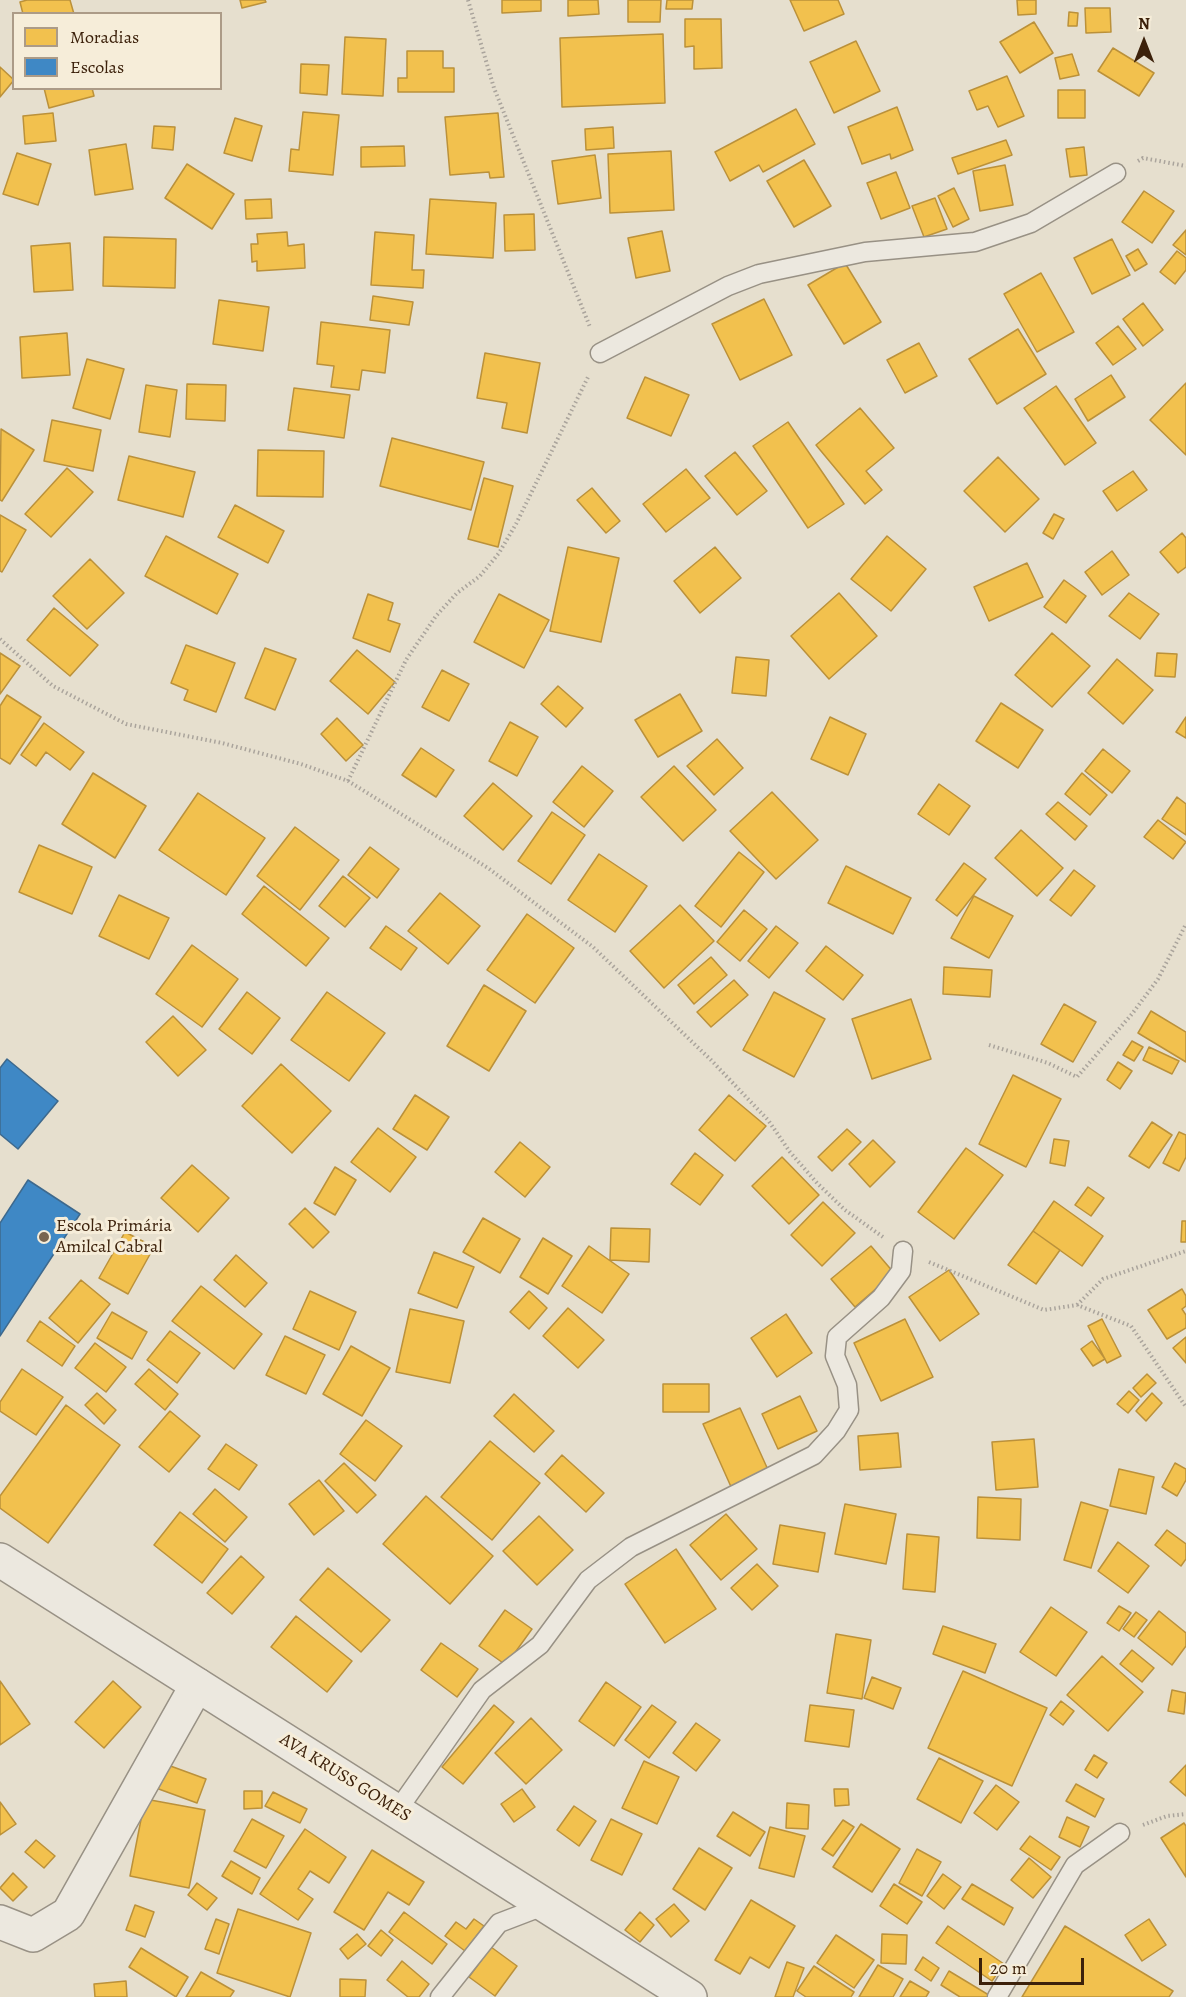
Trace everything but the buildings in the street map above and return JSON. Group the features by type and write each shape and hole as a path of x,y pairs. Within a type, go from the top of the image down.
{"street":[{"name":"AVA KRUSS GOMES","path":"0,1560 690,1997"},
{"path":"0,1922 33,1935 68,1914 197,1685"}],"lane":[{"path":"600,353 728,286 759,274 865,252 975,242 1031,223 1116,173"},
{"path":"397,1811 482,1690 540,1646 588,1580 631,1546 814,1455 836,1431 849,1410 847,1385 835,1356 837,1337 881,1298 901,1271 903,1251"},
{"path":"997,1997 1075,1865 1120,1833"},
{"path":"440,1997 499,1923 546,1905"}],"path":[{"path":"348,781 406,660 436,616 457,593 480,576 499,553 516,524 600,353 494,88 468,0"},
{"path":"1116,173 1143,158 1186,165"},
{"path":"0,639 53,686 126,724 222,743 302,764 348,781 488,868 593,947 711,1060 768,1120 790,1152 817,1183 845,1210 903,1251 1044,1310 1077,1305 1131,1326 1186,1407"},
{"path":"989,1045 1047,1063 1077,1077 1132,1014 1158,979 1186,924"},
{"path":"1077,1305 1103,1279 1186,1251"},
{"path":"1120,1833 1167,1816 1186,1814"}],"place":[{"name":"Escola Primária Amilcal Cabral","path":"44,1237"}]}
